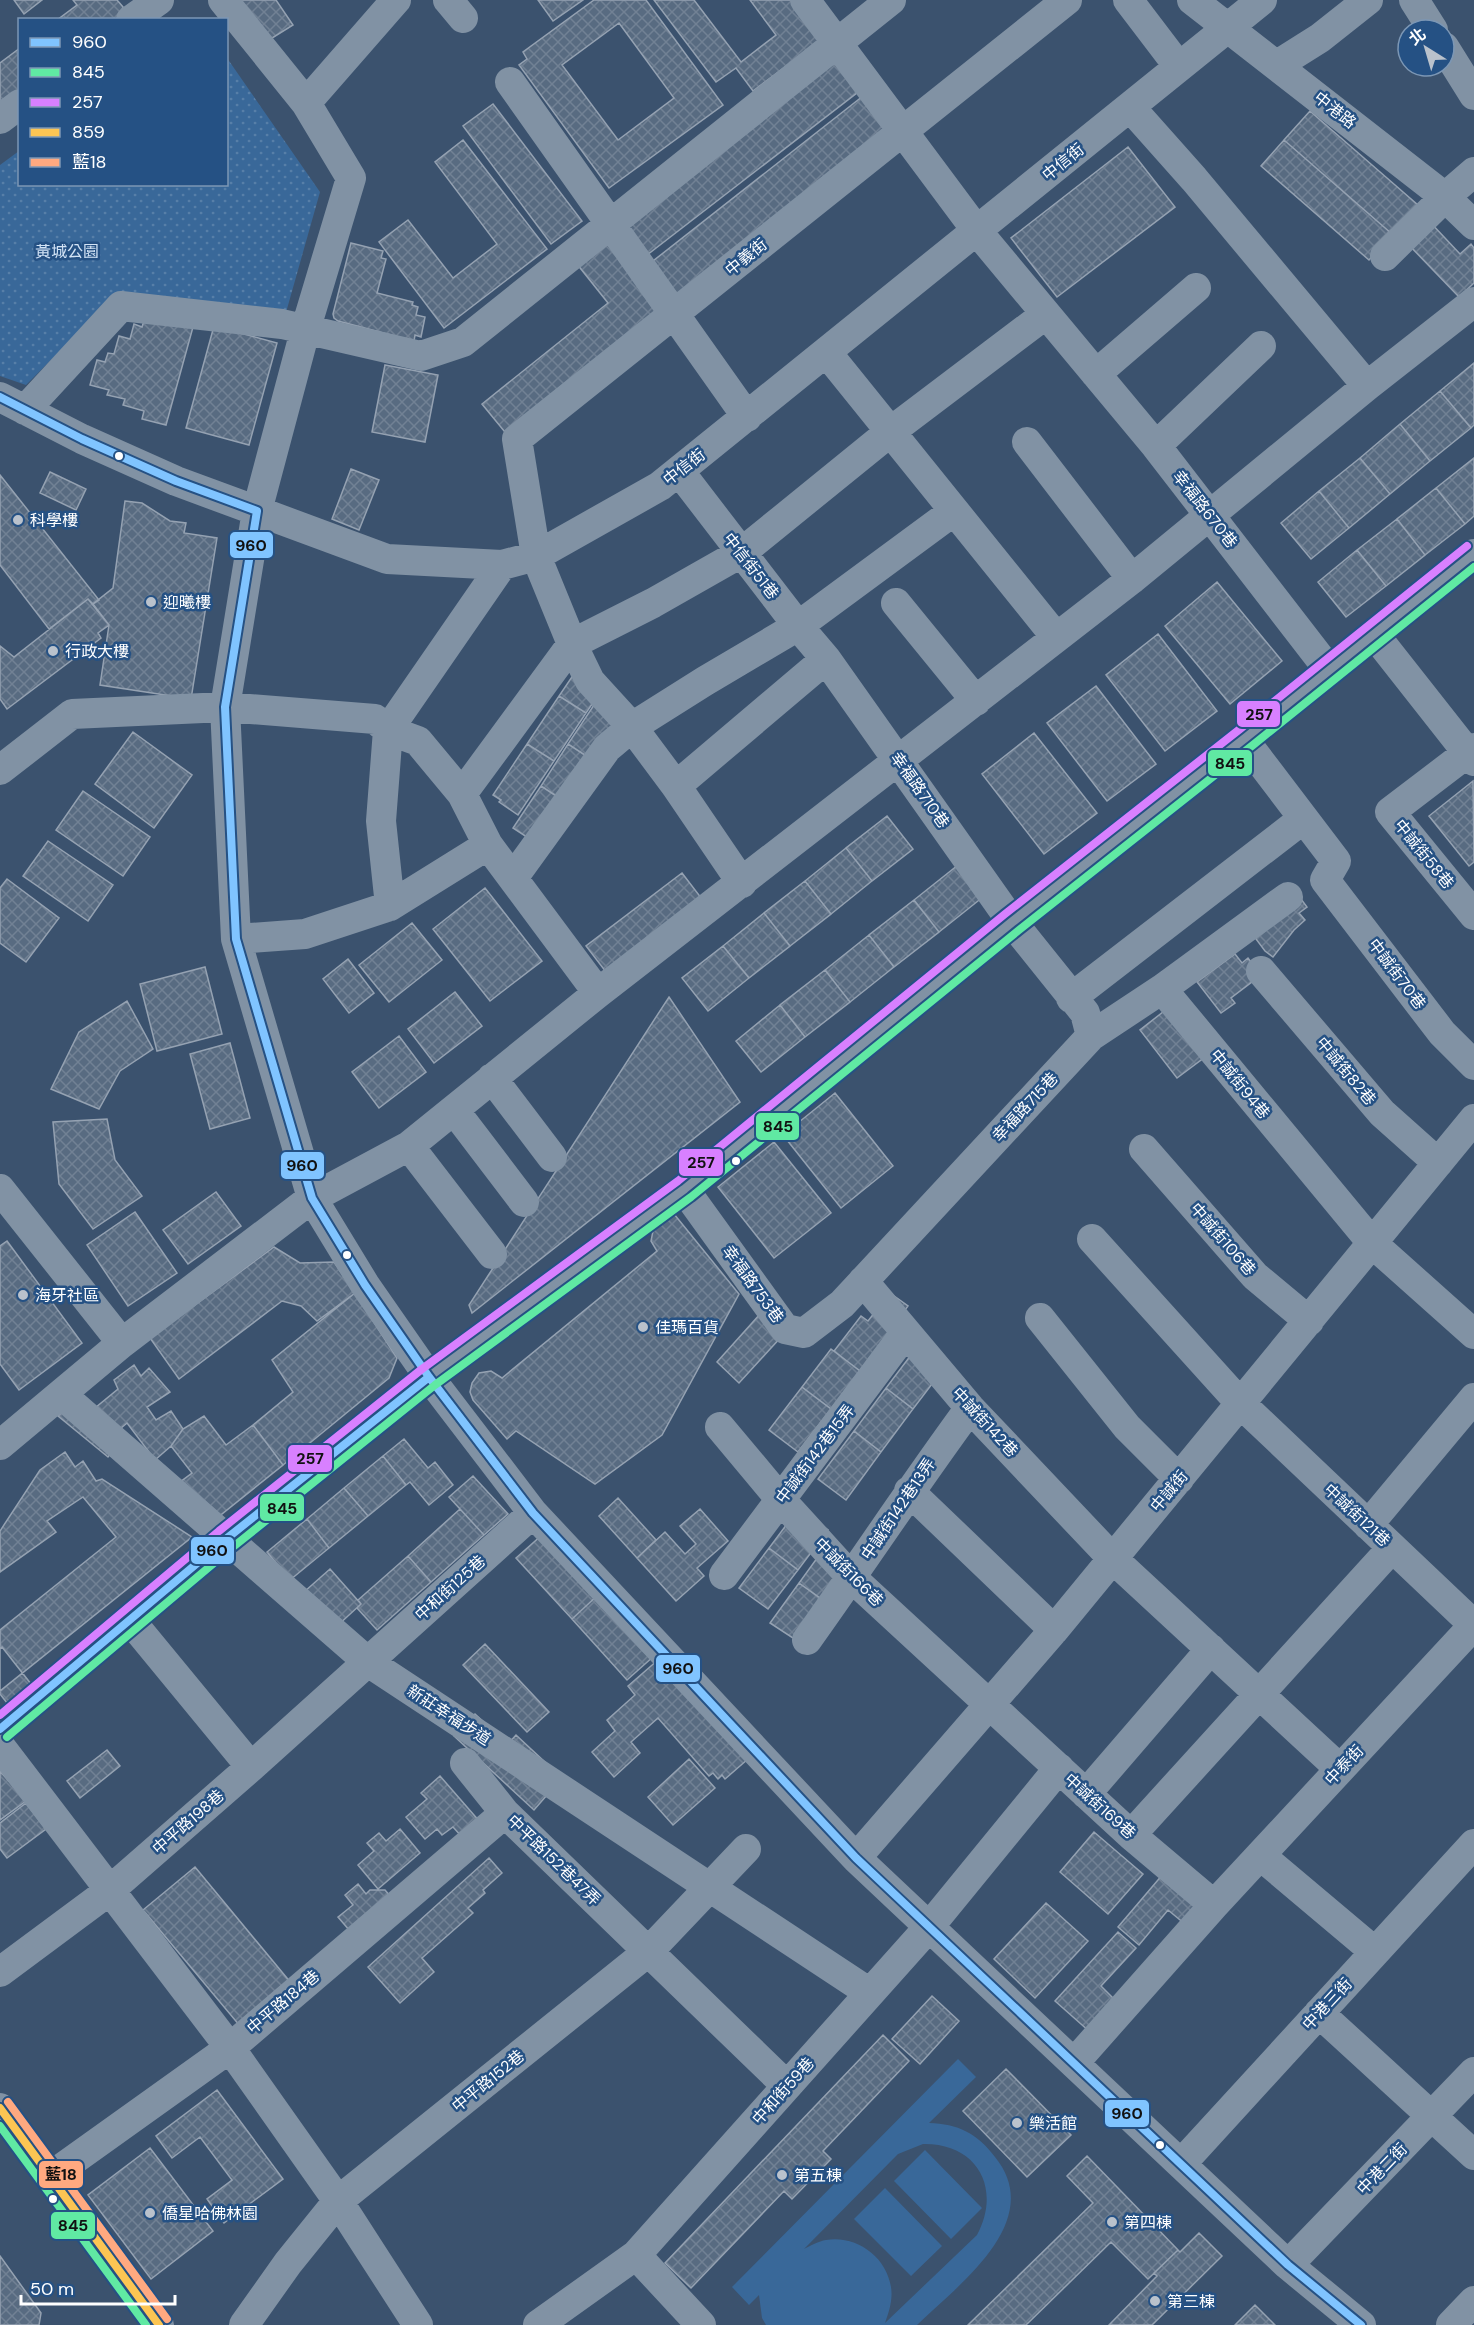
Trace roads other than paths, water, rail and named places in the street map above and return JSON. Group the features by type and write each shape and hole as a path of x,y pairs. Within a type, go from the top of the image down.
{"street":[{"path":"223,0 306,103 351,178 305,331 257,511 225,707 236,939 312,1198 365,1285 429,1377 533,1513 856,1858 1288,2265 1361,2325"},
{"path":"306,103 396,0"},
{"name":"幸福路670巷","path":"805,0 977,231 1156,446 1329,670"},
{"path":"12,404 121,306 282,324 422,356 462,342 891,0"},
{"name":"中義街","path":"536,556 517,439 1067,0"},
{"path":"1128,0 1179,67"},
{"name":"中港路","path":"1192,0 1445,197 1474,225"},
{"name":"中信街","path":"12,404 82,439 176,481 387,558 502,566 536,556 660,486 1262,0"},
{"path":"1277,65 1320,38 1368,0"},
{"path":"1414,0 1425,18"},
{"path":"1456,66 1474,95"},
{"path":"510,82 747,417"},
{"path":"0,118 18,105"},
{"path":"1130,108 1194,179 1367,386"},
{"path":"1385,256 1474,172"},
{"path":"1096,374 1196,288"},
{"path":"7,1430 62,1395 122,1343 312,1198 409,1146 598,993 1132,579 1367,386 1474,302"},
{"path":"462,794 572,644 652,603 741,553 890,432 1046,314"},
{"path":"1156,446 1261,346"},
{"path":"827,353 1056,637"},
{"path":"1027,442 1132,579"},
{"name":"中信街51巷","path":"679,471 826,659"},
{"path":"513,878 607,748 632,727 798,626 960,518"},
{"path":"0,1729 226,1539 429,1377 684,1189 1011,921 1244,740 1474,554"},
{"path":"536,556 572,644 590,681 632,727 676,786 742,883"},
{"path":"390,906 381,821 388,729 502,566"},
{"path":"896,603 976,701"},
{"path":"1374,634 1472,754"},
{"path":"676,786 826,659"},
{"name":"幸福路710巷","path":"826,659 1011,921"},
{"path":"0,770 72,714 225,707 375,718 388,729 418,741 462,794 488,845 598,993"},
{"path":"1071,998 1303,819 1244,740"},
{"name":"中誠街58巷","path":"1472,754 1390,812 1474,915"},
{"name":"中誠街70巷","path":"1303,819 1336,861 1325,880 1442,1034 1474,1065"},
{"path":"236,939 305,934 390,906 488,845"},
{"path":"1011,921 1085,1013 1091,1036 1288,897"},
{"name":"中誠街82巷","path":"1262,971 1382,1113 1438,1163"},
{"name":"中誠街94巷","path":"1162,988 1373,1244 1474,1334"},
{"name":"幸福路715巷","path":"863,1281 1091,1036"},
{"path":"492,1078 552,1157"},
{"path":"454,1110 524,1202"},
{"name":"中誠街","path":"856,1858 1054,1630 1474,1119"},
{"path":"409,1146 492,1254"},
{"name":"中誠街106巷","path":"1144,1149 1255,1276 1310,1321"},
{"path":"0,1189 122,1343"},
{"name":"幸福路753巷","path":"684,1189 785,1329 804,1333 842,1304 863,1281"},
{"name":"中誠街121巷","path":"1092,1239 1241,1404 1474,1625"},
{"name":"中誠街142巷","path":"863,1281 970,1407 1113,1558 1340,1769"},
{"path":"1040,1318 1127,1427 1179,1479"},
{"name":"中誠街142巷15弄","path":"724,1575 906,1332"},
{"name":"新莊幸福步道","path":"62,1395 368,1662 870,1993"},
{"path":"1368,1525 1474,1398"},
{"name":"中誠街142巷13弄","path":"807,1640 852,1578 909,1491 970,1407"},
{"name":"中誠街166巷","path":"720,1427 781,1500 852,1578 990,1704"},
{"path":"909,1491 1054,1630"},
{"name":"中和街125巷","path":"368,1662 533,1513"},
{"path":"1131,1835 1392,1548"},
{"path":"130,1620 251,1767"},
{"name":"中泰街","path":"1074,2063 1214,1905 1474,1625"},
{"path":"1086,1794 1210,1649"},
{"name":"中平路198巷","path":"0,1972 109,1891 368,1662"},
{"name":"中誠街169巷","path":"990,1704 1131,1835 1214,1905"},
{"path":"0,1746 230,2048 338,2201 418,2325"},
{"name":"中平路152巷47弄","path":"465,1763 504,1813 787,2086"},
{"name":"中和街59巷","path":"538,2325 636,2255 929,1927 1059,1768"},
{"name":"中平路184巷","path":"51,2176 230,2048 504,1813"},
{"name":"中平路152巷","path":"244,2325 288,2263 338,2201 649,1951 746,1849"},
{"name":"中港三街","path":"1181,2164 1375,1952 1472,1852"},
{"path":"1261,1856 1375,1952"},
{"path":"1319,2013 1474,2156"},
{"name":"中港二街","path":"1288,2265 1474,2072"},
{"path":"0,2108 159,2325"},
{"path":"636,2255 693,2322"},
{"path":"1451,2325 1474,2301"}],"place":[{"name":"科學樓","path":"18,520"},
{"name":"迎曦樓","path":"151,602"},
{"name":"行政大樓","path":"53,651"},
{"name":"海牙社區","path":"23,1295"},
{"name":"佳瑪百貨","path":"643,1327"},
{"name":"樂活館","path":"1017,2123"},
{"name":"第五棟","path":"782,2175"},
{"name":"僑星哈佛林園","path":"150,2213"},
{"name":"第四棟","path":"1112,2222"},
{"name":"第三棟","path":"1155,2301"}],"park label":[{"name":"黃城公園","path":"67,251"}]}
